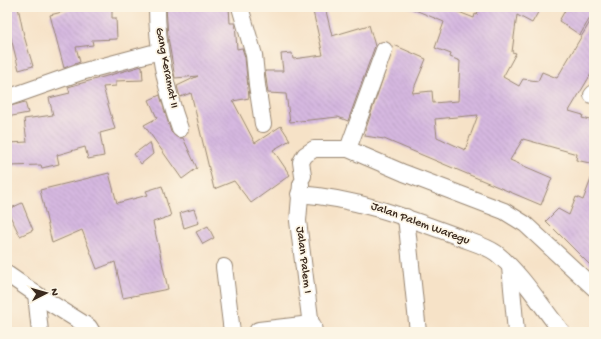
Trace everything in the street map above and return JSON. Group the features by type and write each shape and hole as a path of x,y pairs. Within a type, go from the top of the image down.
{"street":[{"name":"Gang Keramat II","path":"157,7 160,51 173,109 180,128"},
{"path":"240,7 254,55 263,124"},
{"path":"384,50 342,148 504,211 525,224 594,288"},
{"path":"7,98 81,72 160,51"},
{"name":"Jalan Palem I","path":"312,329 298,221 301,184 300,162 305,155 314,149 342,148"},
{"name":"Jalan Palem Waregu","path":"301,184 320,195 368,205 406,217 494,252 510,267 562,332"},
{"path":"406,217 418,332"},
{"path":"224,267 232,332"},
{"path":"510,267 516,332"},
{"path":"7,274 36,294 89,326 92,332"},
{"path":"36,294 40,332"},
{"path":"258,332 312,329"}],"building":[{"path":"7,7 18,7 24,36 33,66 19,70 10,34 7,35"},
{"path":"70,7 112,7 112,18 116,18 117,39 92,40 93,45 76,47 80,62 64,68 50,15 70,10"},
{"path":"166,7 229,7 230,23 235,23 237,49 242,48 245,57 249,98 233,101 255,143 281,126 290,140 273,150 290,175 251,203 234,181 214,189 191,93 180,97 177,86 198,76 175,78 168,37"},
{"path":"312,7 325,7 332,36 369,25 375,46 348,121 338,117 290,122 286,94 268,93 265,71 283,71 281,54 292,53 293,59 323,55"},
{"path":"408,7 446,7 474,18 475,14 477,15 479,7 541,7 532,23 517,15 512,52 516,53 503,77 519,86 523,79 538,81 542,72 557,78 594,15 594,69 569,111 583,115 582,118 594,121 594,164 576,160 577,154 523,139 510,160 552,178 541,205 384,139 365,136 366,128 394,45 426,59 412,93 432,91 433,103 458,101 460,61 450,57 451,54 435,48 444,22","holes":["478,115 465,150 437,137 435,119"]},
{"path":"567,7 594,7 594,11 580,35 559,21"},
{"path":"142,66 143,80 116,81 116,86 103,87 115,129 100,133 104,156 88,159 85,147 57,155 59,164 42,168 41,165 9,166 9,143 27,142 24,119 53,115 49,98 70,93 68,87"},
{"path":"160,95 171,132 178,138 183,138 197,168 182,179 144,125 157,118 149,100"},
{"path":"25,102 28,113 7,117 7,107"},
{"path":"150,142 153,154 141,164 134,154"},
{"path":"109,173 117,203 148,195 146,191 162,186 171,216 153,222 168,289 123,298 115,262 97,269 82,230 52,243 40,190"},
{"path":"593,174 594,269 546,221 558,209 569,215 576,197 583,200"},
{"path":"22,203 33,230 20,236 7,210"},
{"path":"194,209 199,223 184,228 180,213"},
{"path":"208,226 214,238 203,244 196,232"}]}
